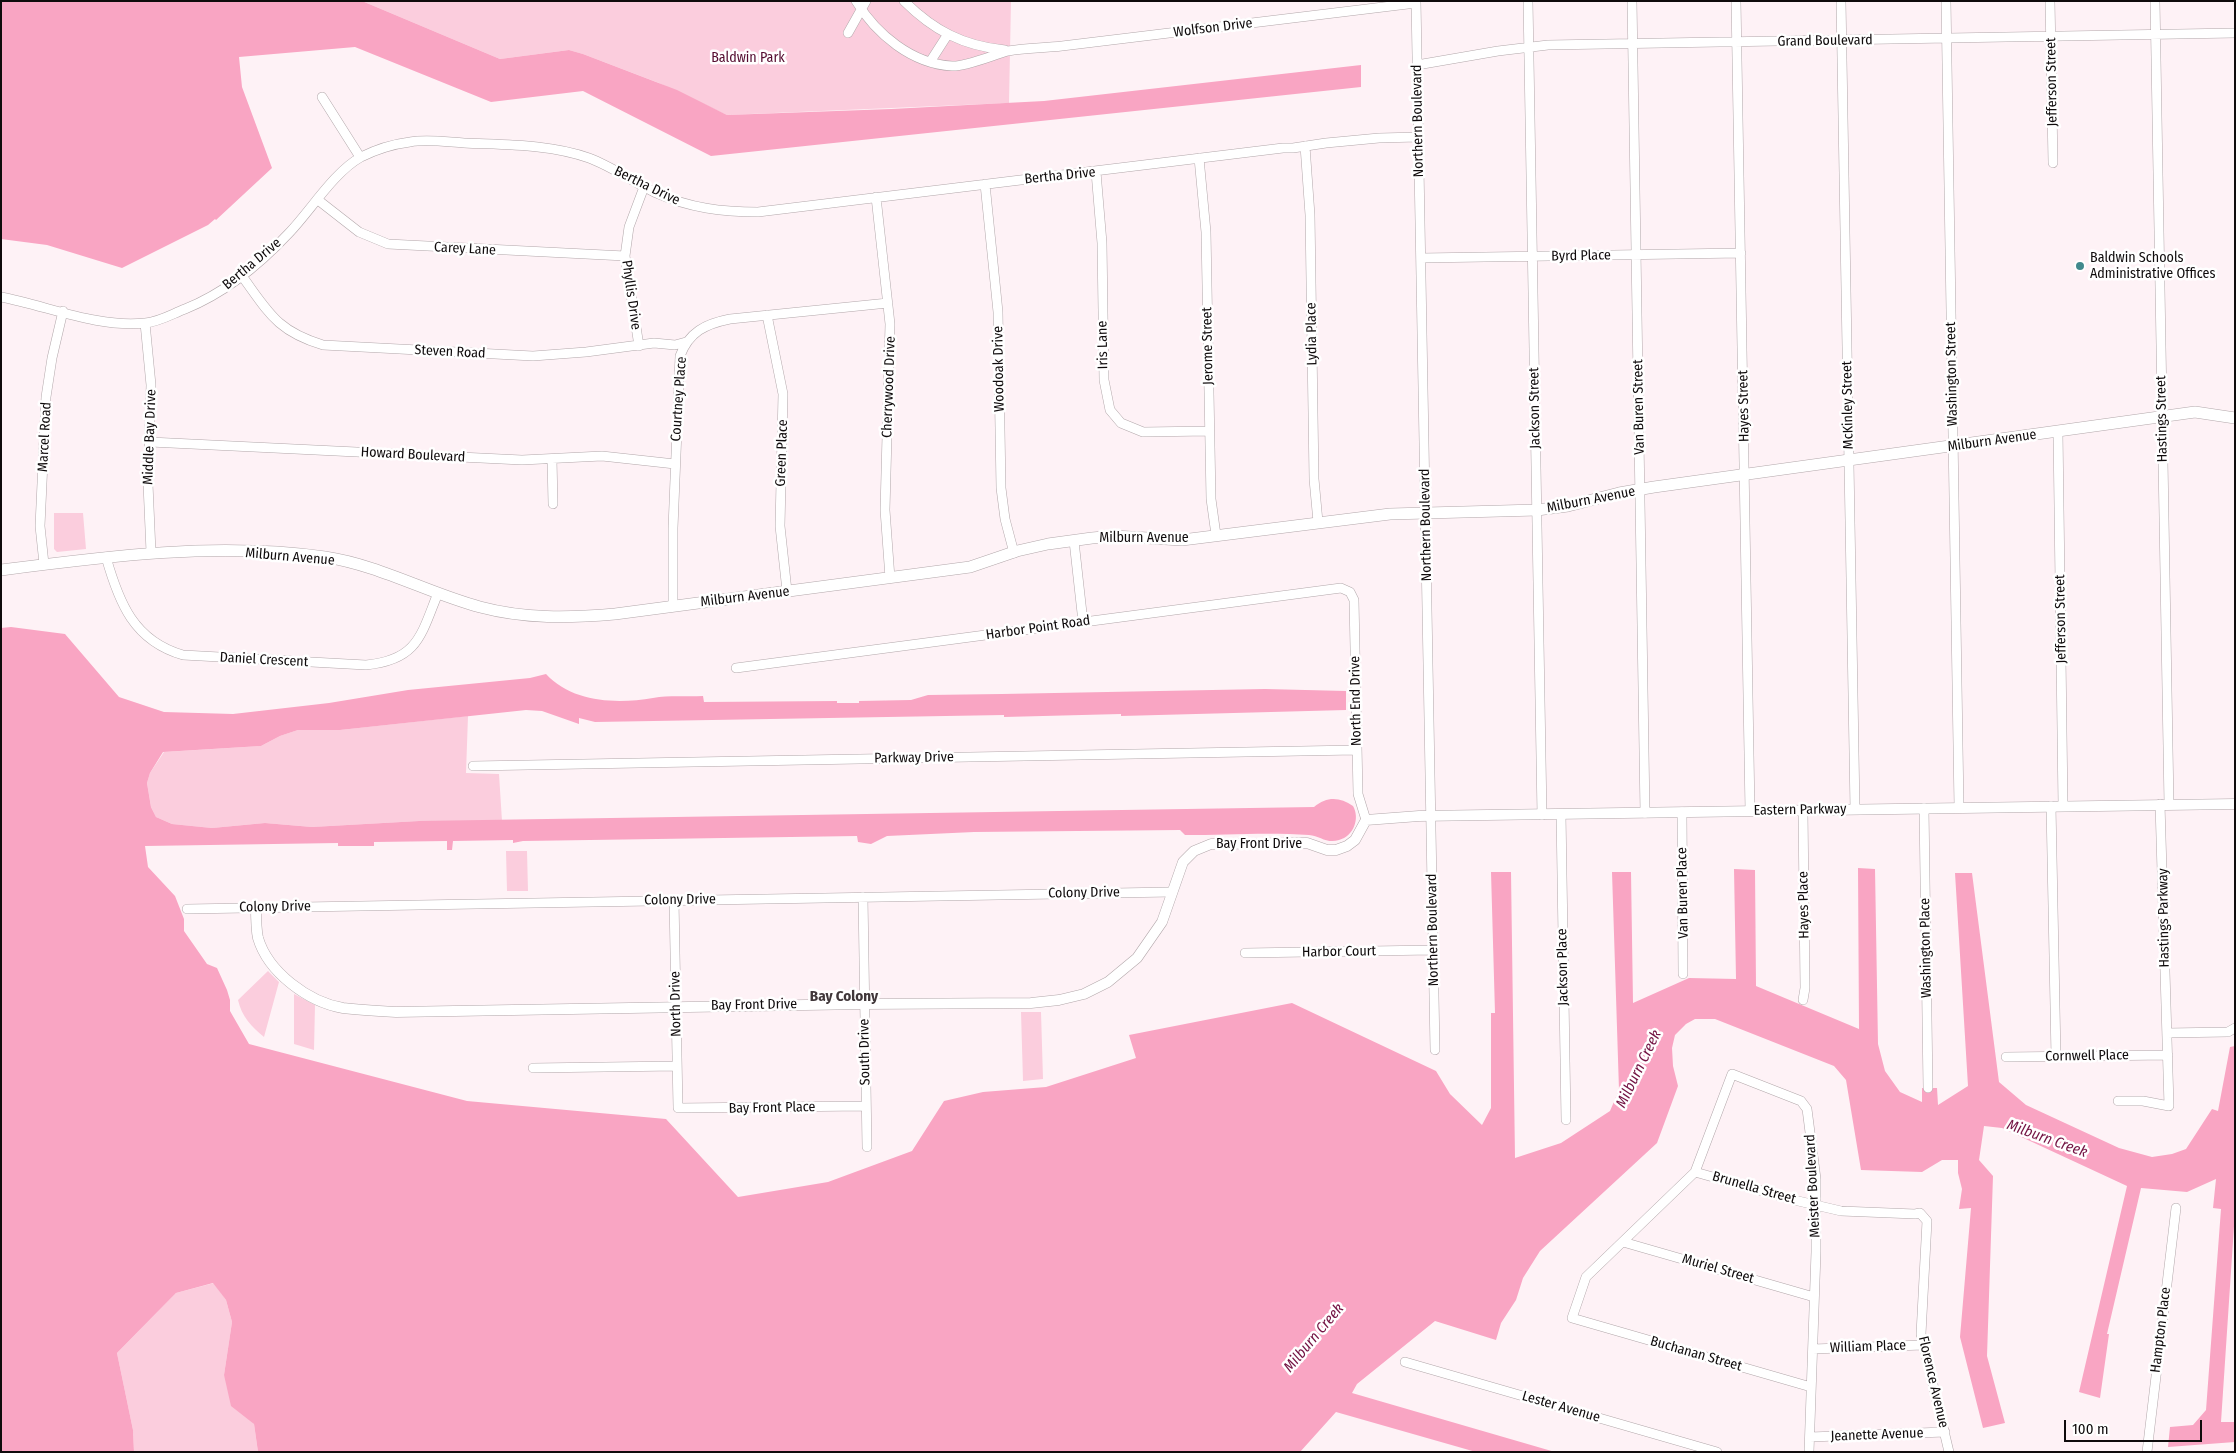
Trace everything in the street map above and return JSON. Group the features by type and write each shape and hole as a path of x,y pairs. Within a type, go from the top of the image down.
{"main road":[{"name":"Milburn Avenue","path":"1,570 151,552 205,550 327,558 364,566 480,607 511,614 571,618 970,567 1048,544 1114,536 1182,540 1216,534 1390,514 1537,510 1568,506 1619,493 1849,462 2162,416 2195,412 2235,418"}],"street":[{"name":"Wolfson Drive","path":"856,1 862,11 885,37 900,48 915,57 953,66 1010,51 1416,2"},
{"path":"848,33 866,1"},
{"name":"Wolfson Drive","path":"904,1 919,16 948,34 981,48 1010,51"},
{"name":"Jackson Street","path":"1528,1 1542,815"},
{"name":"Van Buren Street","path":"1632,1 1646,813"},
{"name":"Hayes Street","path":"1736,1 1750,811"},
{"name":"McKinley Street","path":"1841,1 1855,809"},
{"name":"Washington Street","path":"1946,1 1959,807"},
{"name":"Jefferson Street","path":"2050,1 2053,163"},
{"path":"2155,1 2155,34"},
{"name":"Northern Boulevard","path":"1416,2 1435,1050"},
{"name":"Grand Boulevard","path":"1417,65 1498,51 1548,46 2235,33"},
{"path":"930,62 948,34"},
{"name":"Hastings Street","path":"2155,34 2162,416 2164,804"},
{"path":"322,98 360,158"},
{"name":"Bertha Drive","path":"1,297 104,322 145,323 197,304 242,276 270,253 339,176 360,158 411,142 535,146 570,152 591,159 644,186 688,205 722,212 758,212 1199,158 1379,138 1418,137"},
{"name":"Lydia Place","path":"1305,146 1310,216 1314,479 1318,522"},
{"name":"Jerome Street","path":"1199,158 1206,232 1211,499 1216,534"},
{"name":"Iris Lane","path":"1096,172 1102,242 1104,380 1110,410 1121,423 1143,432 1209,431"},
{"name":"Woodoak Drive","path":"984,184 998,312 1001,488 1014,553"},
{"name":"Phyllis Drive","path":"639,346 625,256 629,227 644,186"},
{"name":"Cherrywood Drive","path":"876,197 891,341 885,510 890,578"},
{"name":"Carey Lane","path":"318,200 359,232 388,244 625,256"},
{"name":"Byrd Place","path":"1421,258 1741,253"},
{"name":"Steven Road","path":"242,276 280,325 299,338 323,345 533,356 654,343 675,345 686,342"},
{"name":"Courtney Place","path":"673,605 675,464 680,356 686,342 698,331 714,322 888,303"},
{"name":"Marcel Road","path":"44,564 40,526 46,397 52,358 63,312"},
{"name":"Green Place","path":"767,315 783,394 780,526 787,591"},
{"name":"Middle Bay Drive","path":"145,323 151,385 148,484 151,552"},
{"name":"Jefferson Street","path":"2058,432 2063,806"},
{"name":"Howard Boulevard","path":"150,442 456,457 552,459 602,456 675,464"},
{"path":"552,459 553,504"},
{"path":"1074,541 1083,622"},
{"name":"Daniel Crescent","path":"106,557 119,598 134,624 155,644 183,655 366,665 385,663 403,655 416,642 438,593"},
{"name":"Harbor Point Road","path":"736,668 1341,588"},
{"name":"North End Drive","path":"1341,588 1350,592 1354,600 1358,794 1366,820"},
{"name":"Parkway Drive","path":"472,766 1356,750"},
{"name":"Hastings Parkway","path":"2118,1101 2143,1101 2169,1106 2164,804"},
{"name":"Eastern Parkway","path":"1366,820 1388,817 1431,816 2235,804"},
{"path":"2051,806 2056,1057"},
{"name":"Washington Place","path":"1924,808 1928,1088"},
{"name":"Hayes Place","path":"1803,810 1805,988 1803,1000"},
{"name":"Van Buren Place","path":"1682,812 1684,974"},
{"name":"Jackson Place","path":"1560,814 1566,1120"},
{"name":"Bay Front Drive","path":"256,908 258,937 268,961 288,982 312,997 341,1008 396,1012 676,1006 1030,1003 1059,1000 1084,994 1108,982 1137,958 1162,922 1184,862 1194,851 1201,847 1211,844 1307,843 1327,850 1336,850 1347,846 1355,840 1366,820"},
{"name":"Colony Drive","path":"187,909 1172,892"},
{"name":"South Drive","path":"862,897 867,1147"},
{"name":"North Drive","path":"674,900 678,1108"},
{"name":"Harbor Court","path":"1245,953 1434,950"},
{"path":"2167,1033 2228,1032 2235,1028"},
{"name":"Cornwell Place","path":"2006,1057 2168,1054"},
{"path":"533,1068 677,1066"},
{"name":"Meister Boulevard","path":"1695,1172 1732,1074 1801,1101 1807,1109 1815,1170 1816,1205 1810,1437 1808,1452"},
{"name":"Bay Front Place","path":"678,1108 866,1106"},
{"path":"1622,1242 1695,1172"},
{"name":"Brunella Street","path":"1695,1172 1816,1205 1841,1210 1920,1213 1927,1221"},
{"name":"Hampton Place","path":"2147,1452 2176,1208"},
{"name":"Florence Avenue","path":"1927,1221 1921,1334 1949,1452"},
{"name":"Muriel Street","path":"1622,1242 1814,1297"},
{"name":"Buchanan Street","path":"1622,1242 1586,1277 1572,1318 1811,1387"},
{"name":"William Place","path":"1812,1350 1923,1345"},
{"name":"Lester Avenue","path":"1405,1362 1717,1452"},
{"name":"Jeanette Avenue","path":"1810,1437 1944,1432"}],"green space":[{"name":"Baldwin Park","path":"362,1 1011,1 1009,103 727,115 659,83 583,54 569,50 500,59"},
{"path":"54,513 83,513 86,549 57,552 54,549"},
{"path":"468,716 466,773 499,774 502,821 419,821 312,827 265,823 212,828 172,824 156,817 151,807 147,783 150,773 164,752 261,746 280,736 298,730 340,730"},
{"path":"506,851 527,851 528,891 507,891"},
{"path":"268,971 279,982 264,1037 248,1021 238,1000"},
{"path":"294,994 315,1005 314,1050 294,1044"},
{"path":"1021,1012 1041,1012 1043,1079 1023,1081"},
{"path":"214,1283 226,1300 232,1322 224,1375 254,1424 258,1452 134,1452 133,1430 117,1353 176,1293"}],"water":[{"path":"1,1 362,1 500,59 569,50 583,54 677,90 727,115 1044,101 1361,65 1361,87 711,156 583,91 491,102 355,47 239,57 242,87 272,168 216,220 122,268 47,245 1,239"},
{"name":"Milburn Creek","path":"11,627 65,634 119,697 164,712 233,714 329,703 408,690 530,678 546,674 557,684 569,691 582,696 610,701 703,696 704,702 837,701 837,703 859,703 859,701 911,700 928,695 1265,689 1346,691 1346,710 1121,716 1121,714 1004,717 1004,715 595,722 579,718 579,724 542,711 526,710 340,730 298,730 280,736 261,746 163,752 150,773 147,783 151,807 156,817 172,824 212,828 265,823 312,827 419,821 1314,807 1329,799 1338,799 1353,806 1356,821 1352,831 1344,838 1335,841 1309,835 1294,834 1185,835 1180,830 974,832 887,836 871,844 858,842 857,836 523,841 513,843 513,840 453,841 452,850 447,850 447,841 374,842 374,846 338,846 338,843 145,846 148,867 175,896 184,919 184,931 207,964 217,968 227,990 230,1000 230,1011 249,1044 467,1101 666,1119 738,1197 828,1182 912,1151 944,1101 983,1092 1046,1087 1136,1058 1129,1035 1292,1003 1436,1071 1450,1094 1482,1125 1491,1108 1491,1013 1495,1013 1491,872 1511,872 1515,1158 1561,1143 1610,1111 1619,1090 1612,872 1631,872 1633,1003 1689,978 1736,979 1734,869 1755,870 1756,986 1859,1029 1858,868 1875,869 1878,1044 1885,1071 1900,1092 1922,1102 1922,1088 1937,1088 1938,1105 1968,1086 1955,873 1972,873 1999,1082 2026,1105 2119,1148 2152,1157 2172,1154 2186,1149 2212,1109 2218,1111 2230,1047 2235,1046 2235,1211 2221,1422 2235,1422 2235,1442 2168,1447 2170,1427 2193,1425 2206,1410 2221,1209 2213,1208 2216,1179 2187,1192 2141,1188 2107,1334 2109,1334 2100,1398 2079,1392 2127,1186 2002,1128 1984,1126 1979,1160 1993,1176 1987,1356 2005,1423 1983,1428 1960,1337 1971,1208 1959,1209 1962,1189 1958,1173 1958,1160 1942,1160 1922,1172 1861,1170 1846,1080 1834,1066 1715,1019 1695,1019 1686,1024 1675,1035 1672,1048 1673,1066 1678,1086 1657,1143 1540,1251 1523,1278 1516,1300 1501,1323 1496,1340 1435,1321 1357,1384 1352,1393 1555,1452 1476,1452 1336,1412 1300,1452 258,1452 254,1424 231,1406 224,1375 232,1322 226,1300 213,1283 176,1293 117,1353 133,1430 134,1452 1,1452 1,628"}],"place":[{"name":"Baldwin Schools Administrative Offices","path":"2080,266"}],"district":[{"name":"Bay Colony","path":"844,997"}]}
